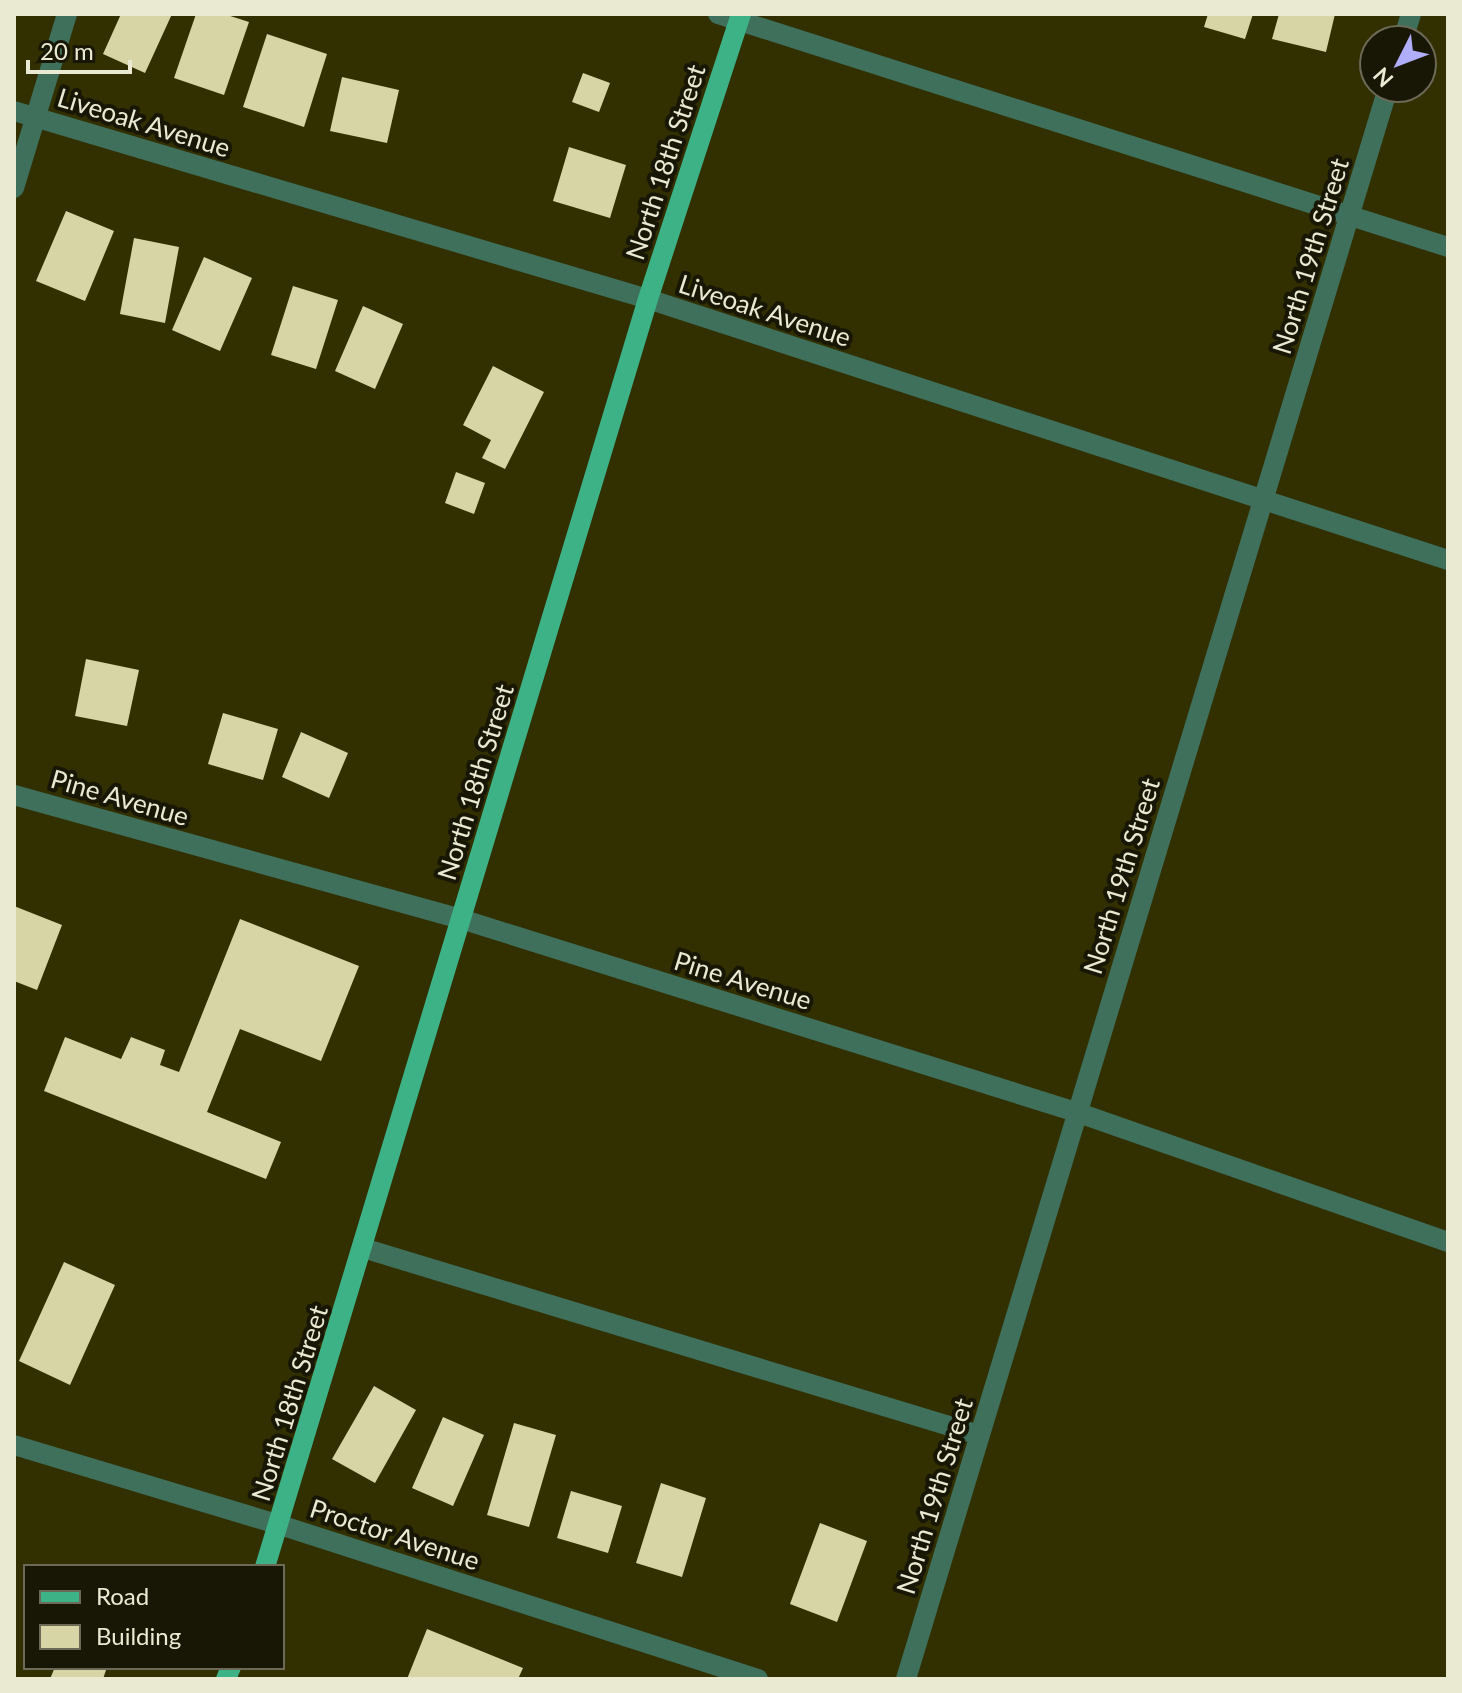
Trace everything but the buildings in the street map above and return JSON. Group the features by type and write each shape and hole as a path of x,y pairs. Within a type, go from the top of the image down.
{"main road":[{"name":"North 18th Street","path":"266,1565 648,299 740,17"}],"street":[{"path":"14,188 67,14"},
{"path":"718,14 740,17 1448,247"},
{"name":"North 19th Street","path":"906,1679 1383,104"},
{"name":"Liveoak Avenue","path":"14,111 648,299 1448,560"},
{"name":"Pine Avenue","path":"14,795 461,919 1076,1112 1448,1242"},
{"path":"363,1248 979,1435"},
{"name":"Proctor Avenue","path":"14,1445 280,1525 758,1679"}]}
